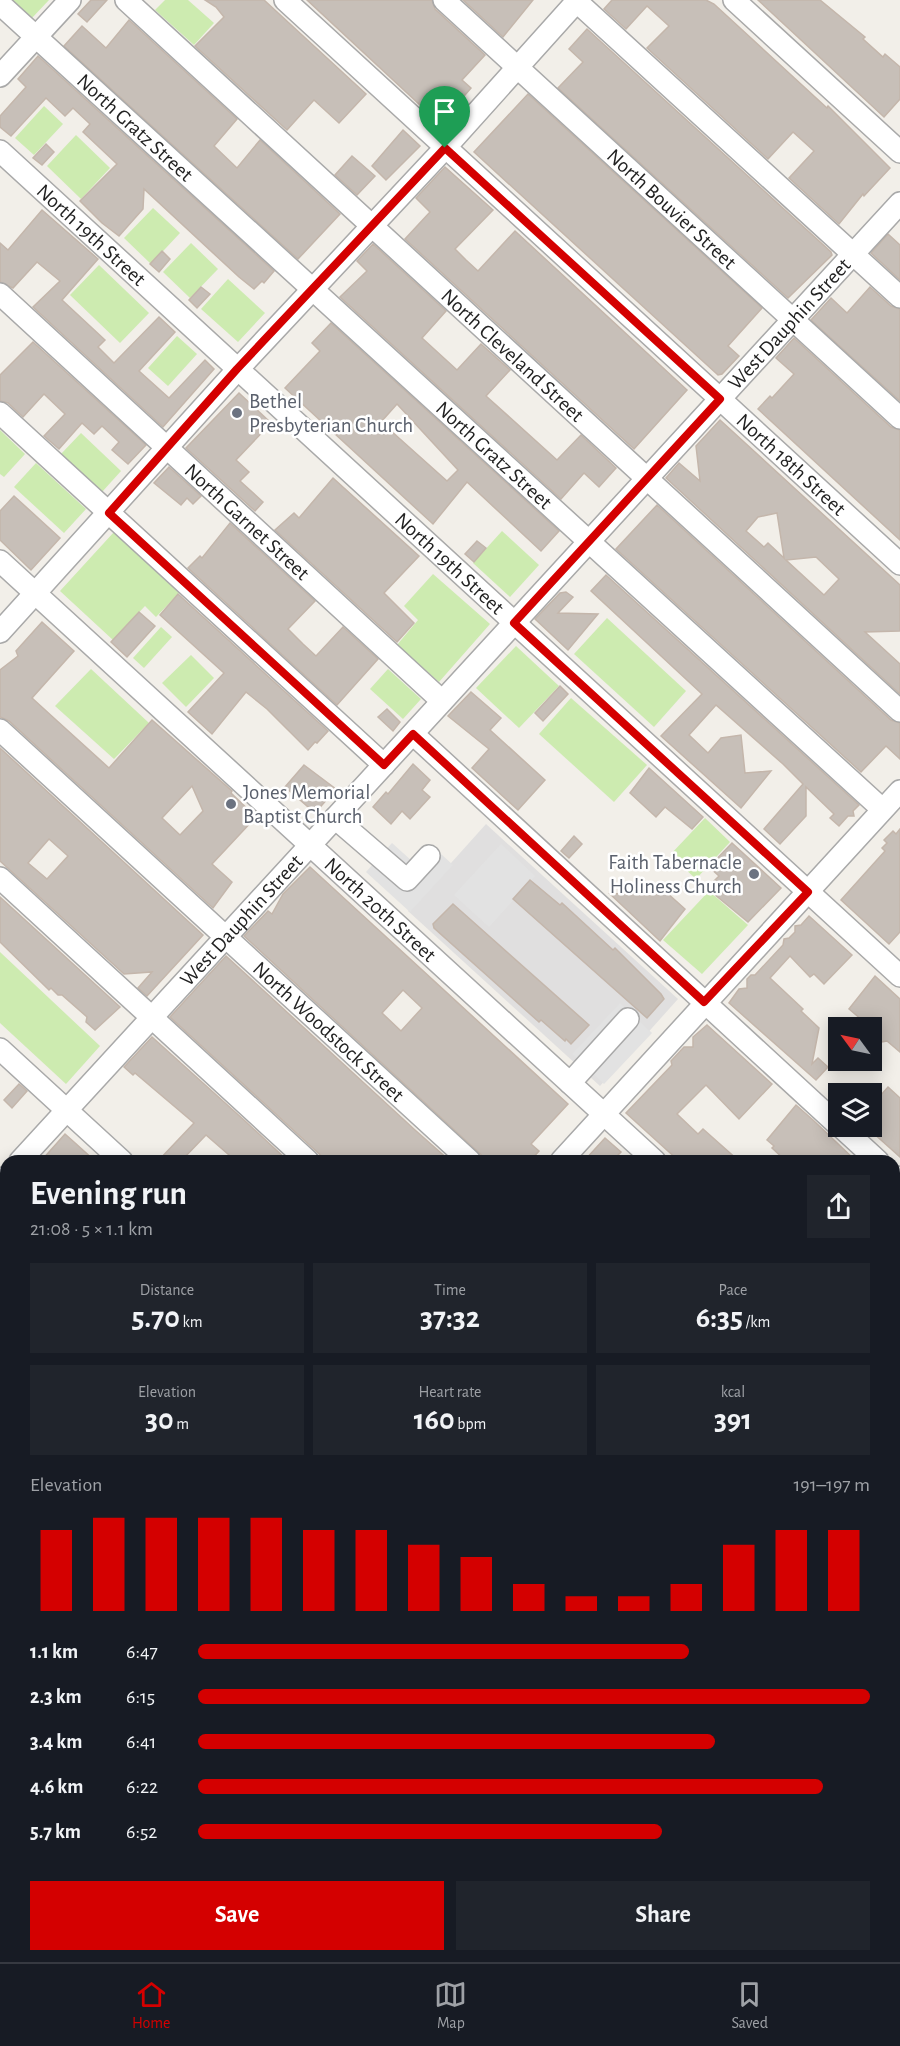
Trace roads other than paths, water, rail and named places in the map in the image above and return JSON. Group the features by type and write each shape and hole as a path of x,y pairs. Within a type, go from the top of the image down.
{"street":[{"path":"0,76 70,0"},
{"name":"North Cleveland Street","path":"126,0 900,711"},
{"name":"North 18th Street","path":"285,0 900,564"},
{"name":"North Bouvier Street","path":"444,0 900,418"},
{"path":"0,632 237,369 445,148 577,0 900,297"},
{"path":"734,0 900,153"},
{"name":"North Gratz Street","path":"0,4 882,809"},
{"name":"North 19th Street","path":"0,151 900,976"},
{"name":"West Dauphin Street","path":"26,1155 900,203"},
{"name":"North Garnet Street","path":"0,294 442,701"},
{"path":"0,413 384,765"},
{"name":"North 20th Street","path":"0,561 648,1155"},
{"name":"North Woodstock Street","path":"0,730 463,1155"},
{"path":"413,734 828,1116"},
{"path":"566,1155 704,1002 900,791"},
{"path":"335,818 406,880 429,856"},
{"path":"0,878 302,1155"},
{"path":"570,1083 628,1018"},
{"path":"0,1049 116,1155"},
{"path":"851,1137 871,1155"}],"place":[{"name":"Bethel Presbyterian Church","path":"237,413"},
{"name":"Jones Memorial Baptist Church","path":"231,804"},
{"name":"Faith Tabernacle Holiness Church","path":"754,874"}]}
